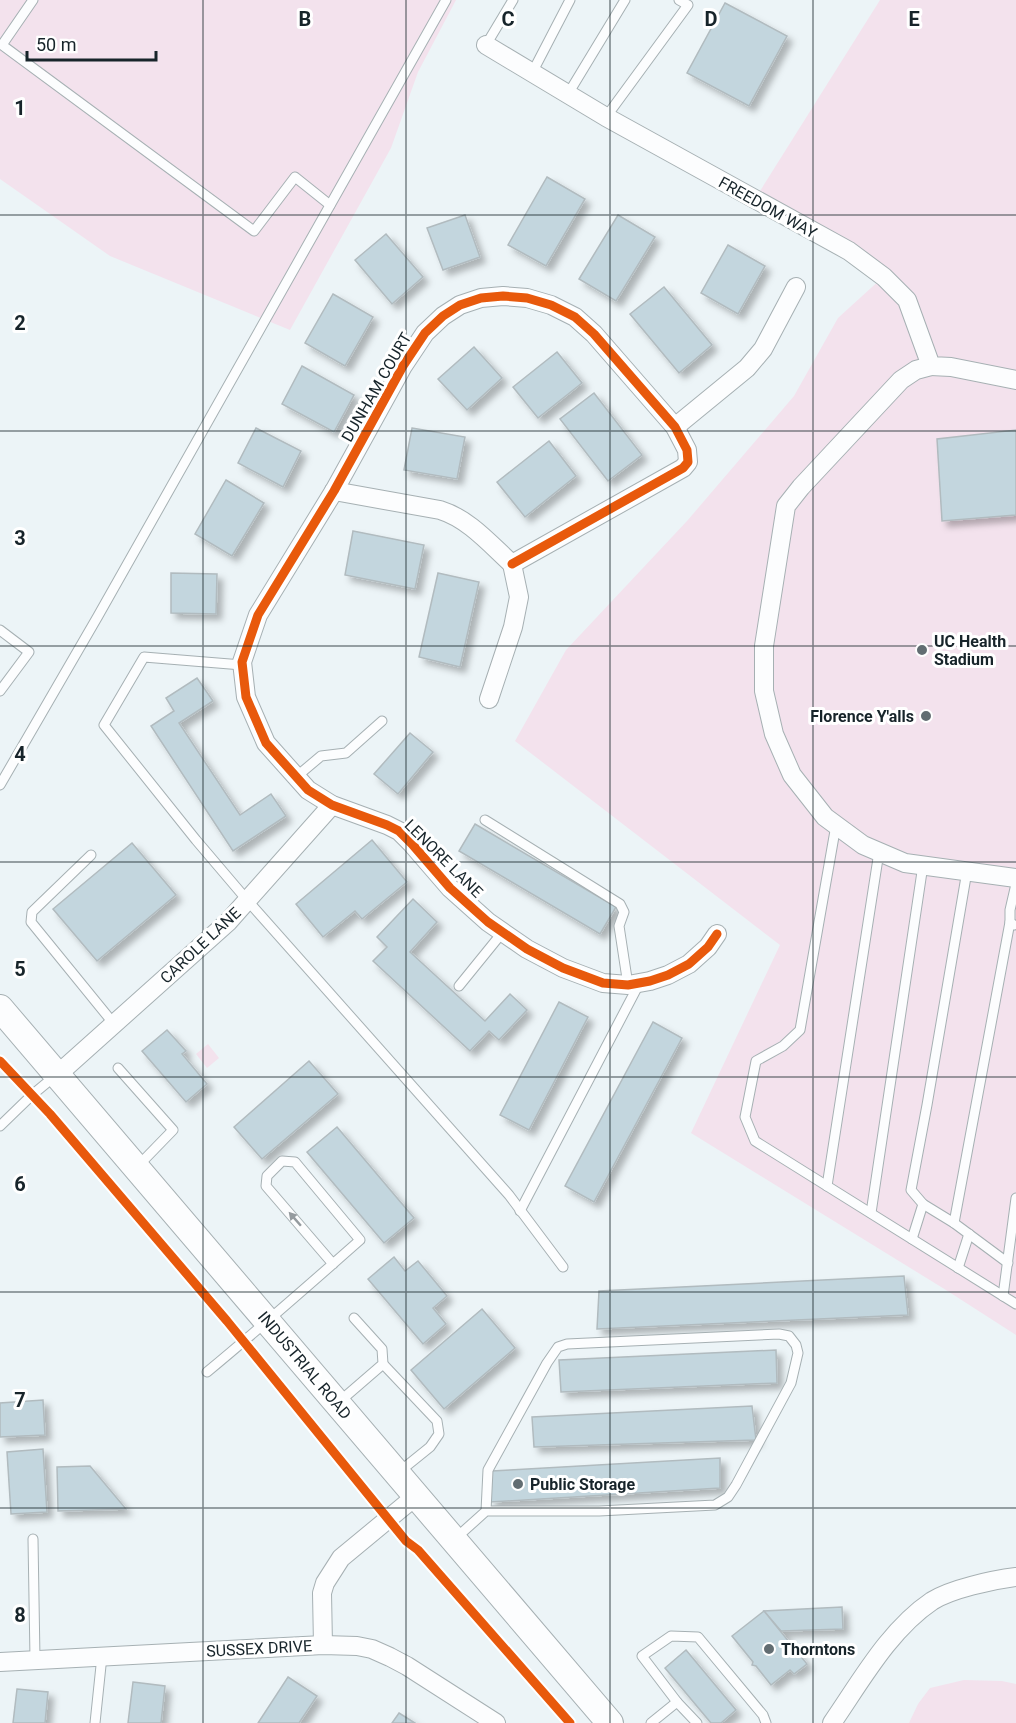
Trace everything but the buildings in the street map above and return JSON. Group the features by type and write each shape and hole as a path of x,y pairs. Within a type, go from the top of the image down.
{"main road":[{"name":"INDUSTRIAL ROAD","path":"0,1008 610,1723"}],"street":[{"name":"FREEDOM WAY","path":"486,45 606,117 849,251 884,277 908,300 930,366"},
{"path":"675,427 747,368 763,348 796,287"},
{"name":"DUNHAM COURT","path":"332,805 308,790 266,743 246,697 242,665 258,615 334,491 403,366 425,333 443,316 460,305 480,298 503,296 527,298 551,305 575,317 594,334 675,427 687,450 688,462 683,468 512,564"},
{"path":"1016,380 951,367 930,366 916,370 901,380 786,506 764,646 764,691 774,734 792,775 825,817 863,845 905,863 1016,878"},
{"path":"334,491 453,514 468,524 512,564 519,597 513,627 489,699"},
{"name":"CAROLE LANE","path":"57,1075 228,922 332,805"},
{"name":"LENORE LANE","path":"332,805 399,831 450,888 502,933 563,968 603,983 634,984 668,975 689,964 708,947 717,934"},
{"path":"323,1645 322,1593 332,1571 341,1558 416,1496"},
{"path":"832,1723 905,1622 933,1600 969,1586 1016,1578"},
{"name":"SUSSEX DRIVE","path":"0,1662 323,1645 357,1646 372,1649 416,1671 496,1723"}],"lane":[{"path":"33,0 2,45 254,231 295,177 330,205"},
{"path":"0,785 104,606 446,0"},
{"path":"486,45 513,0"},
{"path":"532,73 570,0"},
{"path":"568,94 625,0"},
{"path":"606,117 687,2"},
{"path":"0,630 29,652 0,691"},
{"path":"242,665 144,657 104,725 247,900 509,1196 563,1267"},
{"path":"296,777 321,756 346,753 382,721"},
{"path":"485,820 620,904 624,912 619,926 634,984 520,1210"},
{"path":"836,825 800,1030 783,1046 756,1061 745,1117 755,1141 1016,1304"},
{"path":"827,1186 879,852"},
{"path":"91,855 32,912 31,922 114,1024"},
{"path":"871,1213 923,865"},
{"path":"967,871 910,1190 923,1204 954,1223 1008,1263"},
{"path":"954,1223 1013,924 1010,910 1016,884"},
{"path":"459,986 502,933"},
{"path":"118,1068 173,1130 137,1167"},
{"path":"0,1126 57,1075"},
{"path":"207,1372 267,1321 333,1264 360,1240 294,1162 282,1161 267,1176 266,1186 333,1264"},
{"path":"1003,1296 1016,1198"},
{"path":"912,1239 923,1204"},
{"path":"958,1268 969,1234"},
{"path":"354,1318 382,1349 383,1364 437,1421 439,1434 430,1447 397,1473"},
{"path":"454,1540 486,1511 599,1511 714,1504 721,1501 728,1497 736,1485 791,1383 798,1353 796,1345 789,1336 779,1334 567,1344 558,1347 488,1470 486,1511"},
{"path":"338,1404 383,1364"},
{"path":"33,1539 35,1659"},
{"path":"697,1723 642,1656 671,1636 698,1637 763,1714 766,1723"},
{"path":"95,1723 102,1656"},
{"path":"651,1723 678,1702"}],"shaded area":[{"path":"0,0 456,0 418,72 391,148 290,330 110,256 0,179"},
{"name":"UC Health Stadium","path":"880,0 1016,0 1016,1335 691,1133 780,945 515,741 566,650 687,521 794,396 838,318 883,277 755,199"},
{"path":"208,1044 219,1058 207,1068 196,1054"},
{"path":"964,1680 1002,1681 1016,1684 1016,1723 909,1723 918,1704 930,1688"}],"cycle path":[{"path":"512,564 683,468 688,462 687,450 675,427 594,334 575,317 551,305 527,298 503,296 481,298 460,305 443,316 425,333 403,366 334,491 258,615 242,662 246,697 266,743 308,790 332,805 399,831 450,888 488,922 527,949 563,968 603,983 628,985 650,981 689,964 708,947 717,934"},
{"path":"0,1061 50,1114 227,1321 406,1541 418,1550 570,1723"}],"place":[{"name":"UC Health Stadium","path":"922,650"},
{"name":"Florence Y'alls","path":"926,716"},
{"name":"Public Storage","path":"518,1484"},
{"name":"Thorntons","path":"769,1649"}]}
